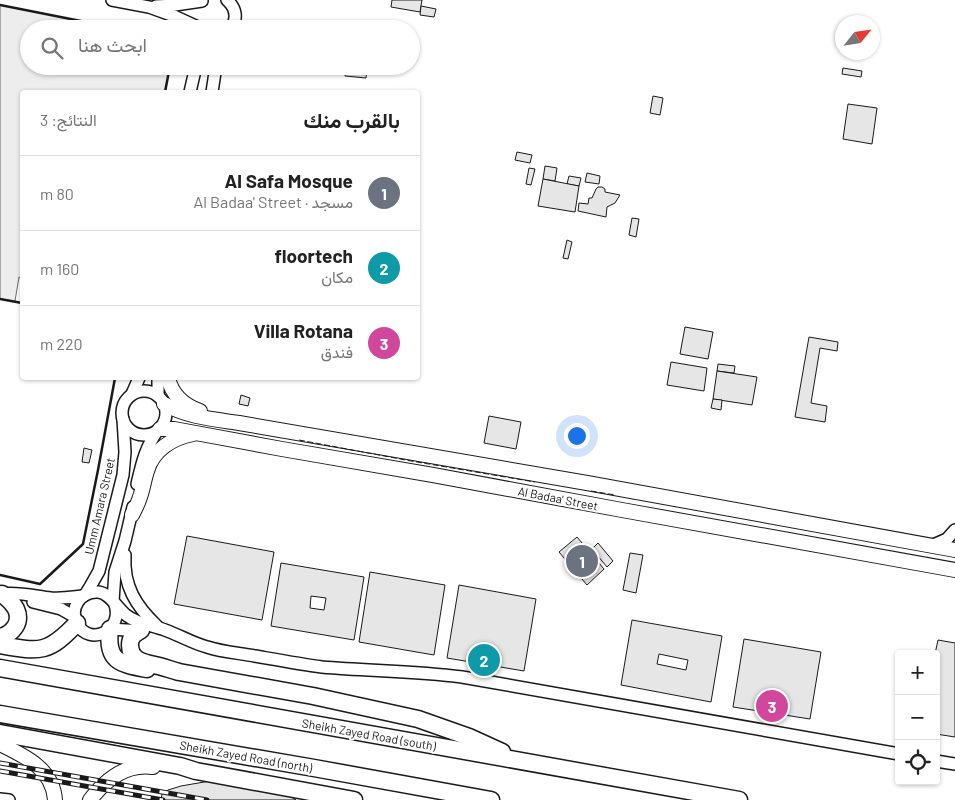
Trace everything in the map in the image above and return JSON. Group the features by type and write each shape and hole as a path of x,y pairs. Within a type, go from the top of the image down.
{"highway":[{"path":"0,636 8,635 18,621 16,608 1,594"},
{"path":"0,645 26,649 42,648 57,642 76,620"},
{"path":"110,629 109,646 116,659 123,664 313,696 418,720 469,737 518,761"},
{"path":"141,630 134,634 130,640 130,649 133,656 143,663 161,666 178,672"},
{"name":"Sheikh Zayed Road (south)","path":"0,668 739,800"},
{"name":"Sheikh Zayed Road (north)","path":"0,714 491,800"},
{"path":"0,733 354,800"}],"main road":[{"path":"168,380 175,394 189,407 219,415 239,423"},
{"name":"Al Badaa' Street","path":"161,400 189,415 586,483 955,550"},
{"name":"Al Badaa' Street","path":"159,430 174,429 955,570"},
{"path":"132,515 140,497 146,472 155,455 161,448 176,439 192,434 201,434"},
{"path":"524,491 540,488 577,493 583,491 586,483"},
{"path":"0,744 39,766 48,777 55,800"},
{"path":"90,800 104,784 119,773 133,767 148,766 196,771"}],"street":[{"path":"112,0 149,7 182,20"},
{"path":"149,7 203,1"},
{"path":"195,20 197,7 203,1"},
{"path":"229,1 235,14 234,20"},
{"path":"190,90 194,75"},
{"path":"212,90 215,75"},
{"path":"138,380 123,408 123,418 129,429 140,435 146,435 159,430"},
{"path":"110,629 117,616 116,607 113,602 115,572 126,541 144,453 166,416 166,410 161,400 158,380"},
{"path":"132,394 148,391 161,400"},
{"name":"Umm Amara Street","path":"84,595 99,571 122,475 125,452 123,418"},
{"path":"931,546 947,539 955,530"},
{"path":"126,541 124,567 128,585 138,605 159,628"},
{"path":"1,594 68,598 97,592 103,593 130,617 139,622 216,650 300,664 462,677 895,753"},
{"path":"1,594 61,609 76,620 81,628 92,634 98,634 110,629 141,630 180,636"},
{"path":"76,620 76,605 84,595"},
{"path":"940,762 955,764"},
{"path":"100,800 104,784"},
{"path":"0,798 10,800"}],"shaded area":[{"path":"0,5 76,20 20,20 20,75 168,75 165,90 20,90 20,277 15,301 0,299"}],"building":[{"path":"392,0 422,0 420,12 391,7"},
{"path":"421,6 436,9 434,17 420,15"},
{"path":"843,68 862,71 861,77 842,74"},
{"path":"345,75 366,75 366,78"},
{"path":"653,96 663,98 660,115 650,113"},
{"path":"848,104 877,108 872,144 843,139"},
{"path":"517,152 532,155 530,163 515,160"},
{"path":"545,166 557,168 555,181 543,179"},
{"path":"529,168 535,169 531,185 526,184"},
{"path":"587,173 600,176 599,184 585,182"},
{"path":"569,176 581,178 579,186 567,184"},
{"path":"543,179 579,186 575,212 538,206"},
{"path":"598,187 605,189 605,192 620,195 615,203 607,207 606,217 578,211 579,203 588,204 589,198 592,198"},
{"path":"632,218 639,219 636,237 629,235"},
{"path":"567,240 572,242 568,259 563,258"},
{"path":"685,327 713,332 708,359 680,354"},
{"path":"809,337 838,342 837,351 820,348 811,403 827,406 825,422 795,417"},
{"path":"671,362 707,368 704,391 667,385"},
{"path":"718,364 735,366 734,373 717,371"},
{"path":"717,371 757,377 752,405 713,399"},
{"path":"241,395 250,398 248,406 239,404"},
{"path":"713,399 722,400 721,410 711,408"},
{"path":"489,416 521,422 516,449 484,443"},
{"path":"84,448 92,450 89,463 82,462"},
{"path":"187,536 274,552 262,620 174,604"},
{"path":"577,537 604,569 587,585 559,552"},
{"path":"598,543 613,561 607,567 592,549"},
{"path":"630,553 643,555 636,593 623,590"},
{"path":"281,563 364,577 354,640 271,626","holes":["311,596 326,598 324,610 310,608"]},
{"path":"370,572 445,585 434,655 359,642"},
{"path":"459,585 536,599 524,671 447,658"},
{"path":"632,620 722,636 711,702 621,685","holes":["659,654 688,660 686,670 657,664"]},
{"path":"744,639 821,652 810,719 733,707"},
{"path":"938,640 955,643 955,737 940,735 940,650 936,650"},
{"path":"210,781 290,796 296,800 161,800 162,794 168,790"}],"railway":[{"path":"0,763 207,800"},
{"path":"0,771 163,800"}],"fence":[{"path":"299,440 535,482"},
{"path":"591,491 615,495"}],"wall":[{"path":"0,5 76,20"},
{"path":"165,90 168,75"},
{"path":"0,299 20,303"},
{"path":"0,575 40,584 83,544 115,380"}],"place":[{"name":"Al Safa Mosque","path":"582,561"},
{"name":"floortech","path":"484,660"},
{"name":"Villa Rotana","path":"772,706"}]}
